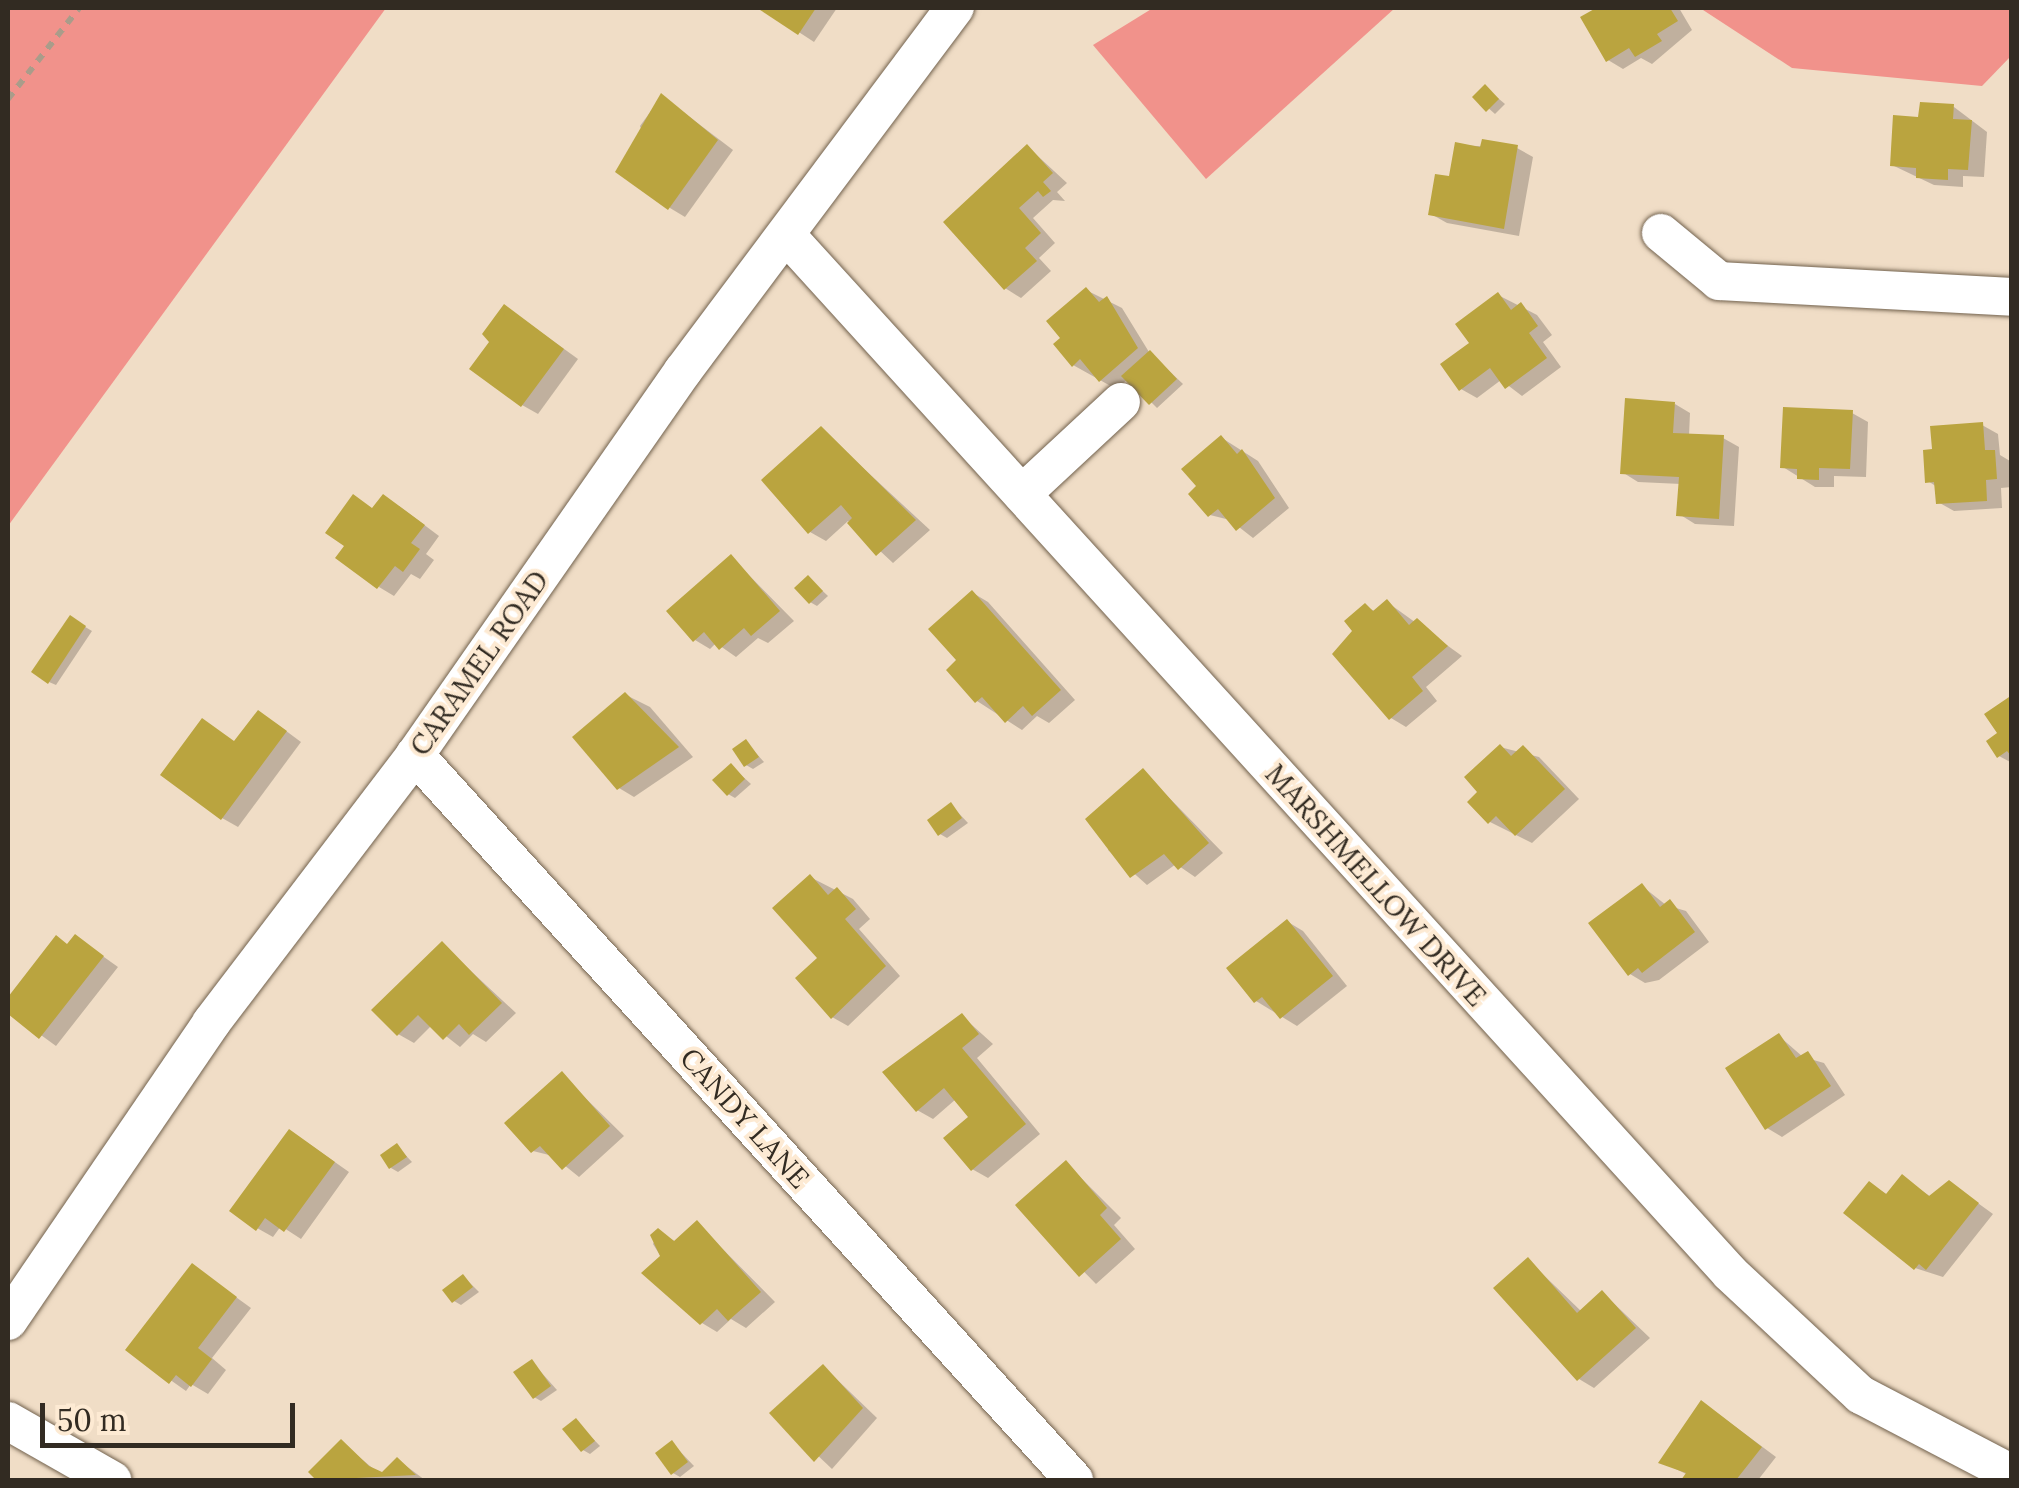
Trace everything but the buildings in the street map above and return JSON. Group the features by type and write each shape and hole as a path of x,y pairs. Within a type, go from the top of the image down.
{"street":[{"name":"CARAMEL ROAD","path":"8,1321 211,1023 415,755 683,371 788,237 955,8"},
{"path":"1661,232 1718,281 2012,298"},
{"name":"MARSHMELLOW DRIVE","path":"788,237 1730,1273 1861,1395 2012,1474"},
{"path":"1022,494 1122,402"},
{"name":"CANDY LANE","path":"415,755 1074,1480"},
{"path":"8,1420 112,1480"}],"path":[{"path":"8,99 78,8"}],"shaded area":[{"path":"8,8 386,8 8,526"},
{"path":"1153,8 1395,8 1206,179 1093,45"},
{"path":"1700,8 2011,8 2011,56 1982,86 1792,68"}]}
